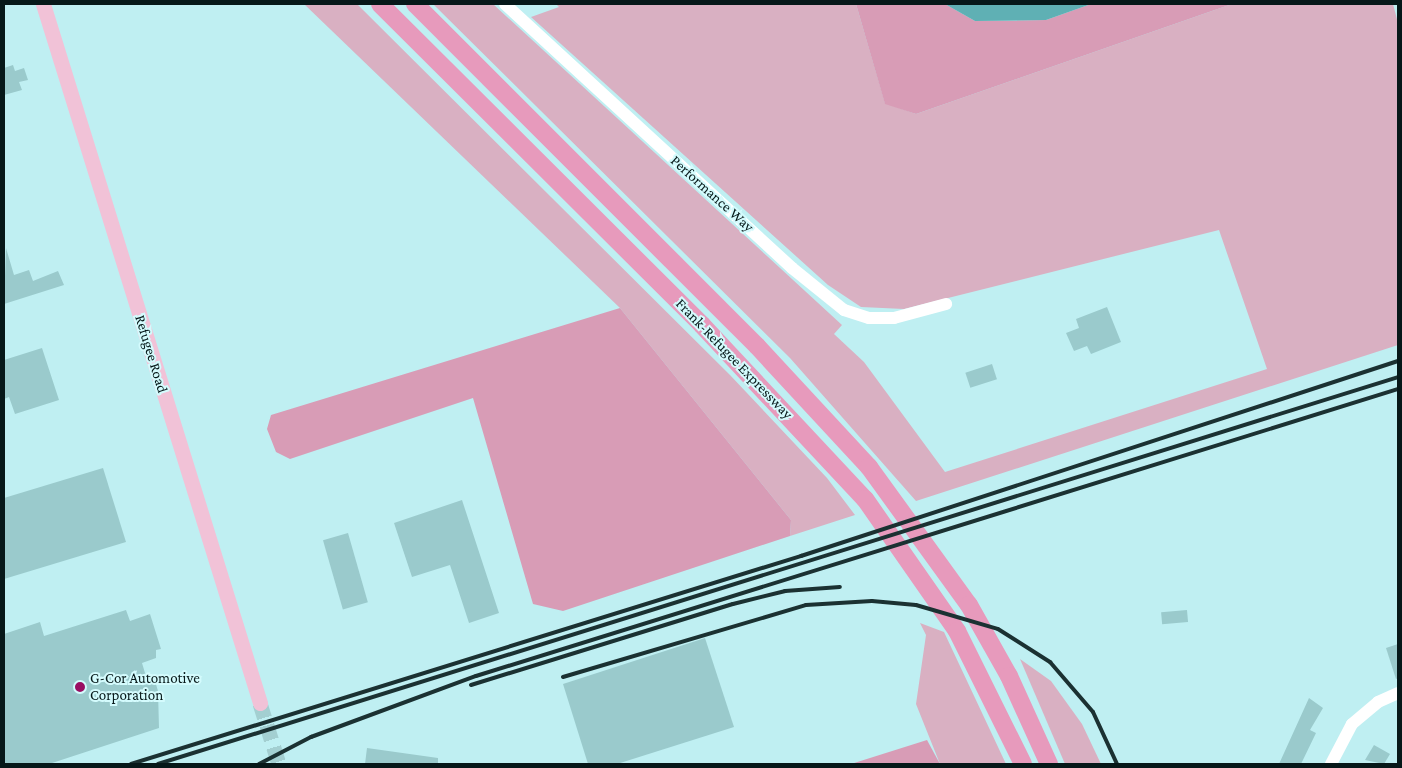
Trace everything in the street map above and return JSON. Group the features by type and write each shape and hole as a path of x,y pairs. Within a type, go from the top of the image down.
{"highway":[{"name":"Frank-Refugee Expressway","path":"380,4 702,325 841,471 933,593 998,710 1023,764"},
{"name":"Frank-Refugee Expressway","path":"415,4 757,346 869,467 949,574 1024,708 1049,764"}],"main road":[{"name":"Refugee Road","path":"43,4 260,703"}],"street":[{"name":"Performance Way","path":"505,4 792,268 844,310 869,318 894,318 946,304"},
{"path":"1331,764 1352,724 1378,702 1398,693"}],"shaded area":[{"path":"304,4 357,4 730,375 827,478 855,515 790,536 791,520 620,308"},
{"path":"433,4 493,4 842,325 834,334 864,362 945,472 1267,369 1219,230 904,309 861,307 828,285 531,17 559,7 556,4 856,4 885,103 916,114 1232,4 1393,4 1398,23 1398,345 916,501 790,358"},
{"path":"856,4 945,4 975,21 1046,20 1091,4 1232,4 916,114 885,104"},
{"path":"620,308 791,520 790,536 563,611 533,604 473,398 290,459 276,452 267,429 271,415"},
{"path":"920,623 944,632 1006,764 940,764 916,704 926,635"},
{"path":"1020,659 1051,681 1082,724 1101,764 1065,764"},
{"path":"927,740 940,764 851,764"}],"water":[{"path":"945,4 1091,4 1046,20 975,21"}],"building":[{"path":"13,65 15,71 24,68 28,80 19,82 22,90 4,95 4,68"},
{"path":"6,248 14,275 29,270 33,281 58,271 64,285 4,304"},
{"path":"1107,307 1121,342 1091,354 1087,346 1074,351 1066,333 1079,328 1076,319"},
{"path":"42,348 59,400 15,414 9,397 4,399 4,360"},
{"path":"992,364 997,379 970,388 965,373"},
{"path":"103,468 126,542 4,579 4,498"},
{"path":"462,500 499,613 469,623 450,565 412,577 394,523"},
{"path":"348,533 368,602 343,609 323,540"},
{"name":"G-Cor Automotive Corporation","path":"126,610 130,621 150,614 161,649 156,650 156,658 142,663 148,683 155,681 158,691 159,728 49,764 4,764 4,634 40,622 44,636"},
{"path":"1187,610 1188,622 1162,624 1161,612"},
{"path":"705,638 734,727 617,764 588,764 563,684"},
{"path":"1398,644 1398,678 1396,679 1386,648"},
{"path":"1309,698 1323,708 1310,730 1316,733 1301,764 1279,764"},
{"path":"1374,745 1390,754 1384,764 1365,760"},
{"path":"367,748 438,758 438,764 365,764"}],"tunnel":[{"path":"260,703 279,764"}],"railway":[{"path":"131,764 801,556 1398,361"},
{"path":"158,764 1398,377"},
{"path":"259,764 311,737 476,676 1398,389"},
{"path":"471,685 733,604 785,591 840,587"},
{"path":"563,677 806,605 872,601 916,605 998,629 1050,662 1093,712 1117,764"}],"place":[{"name":"G-Cor Automotive Corporation","path":"80,687"}]}
